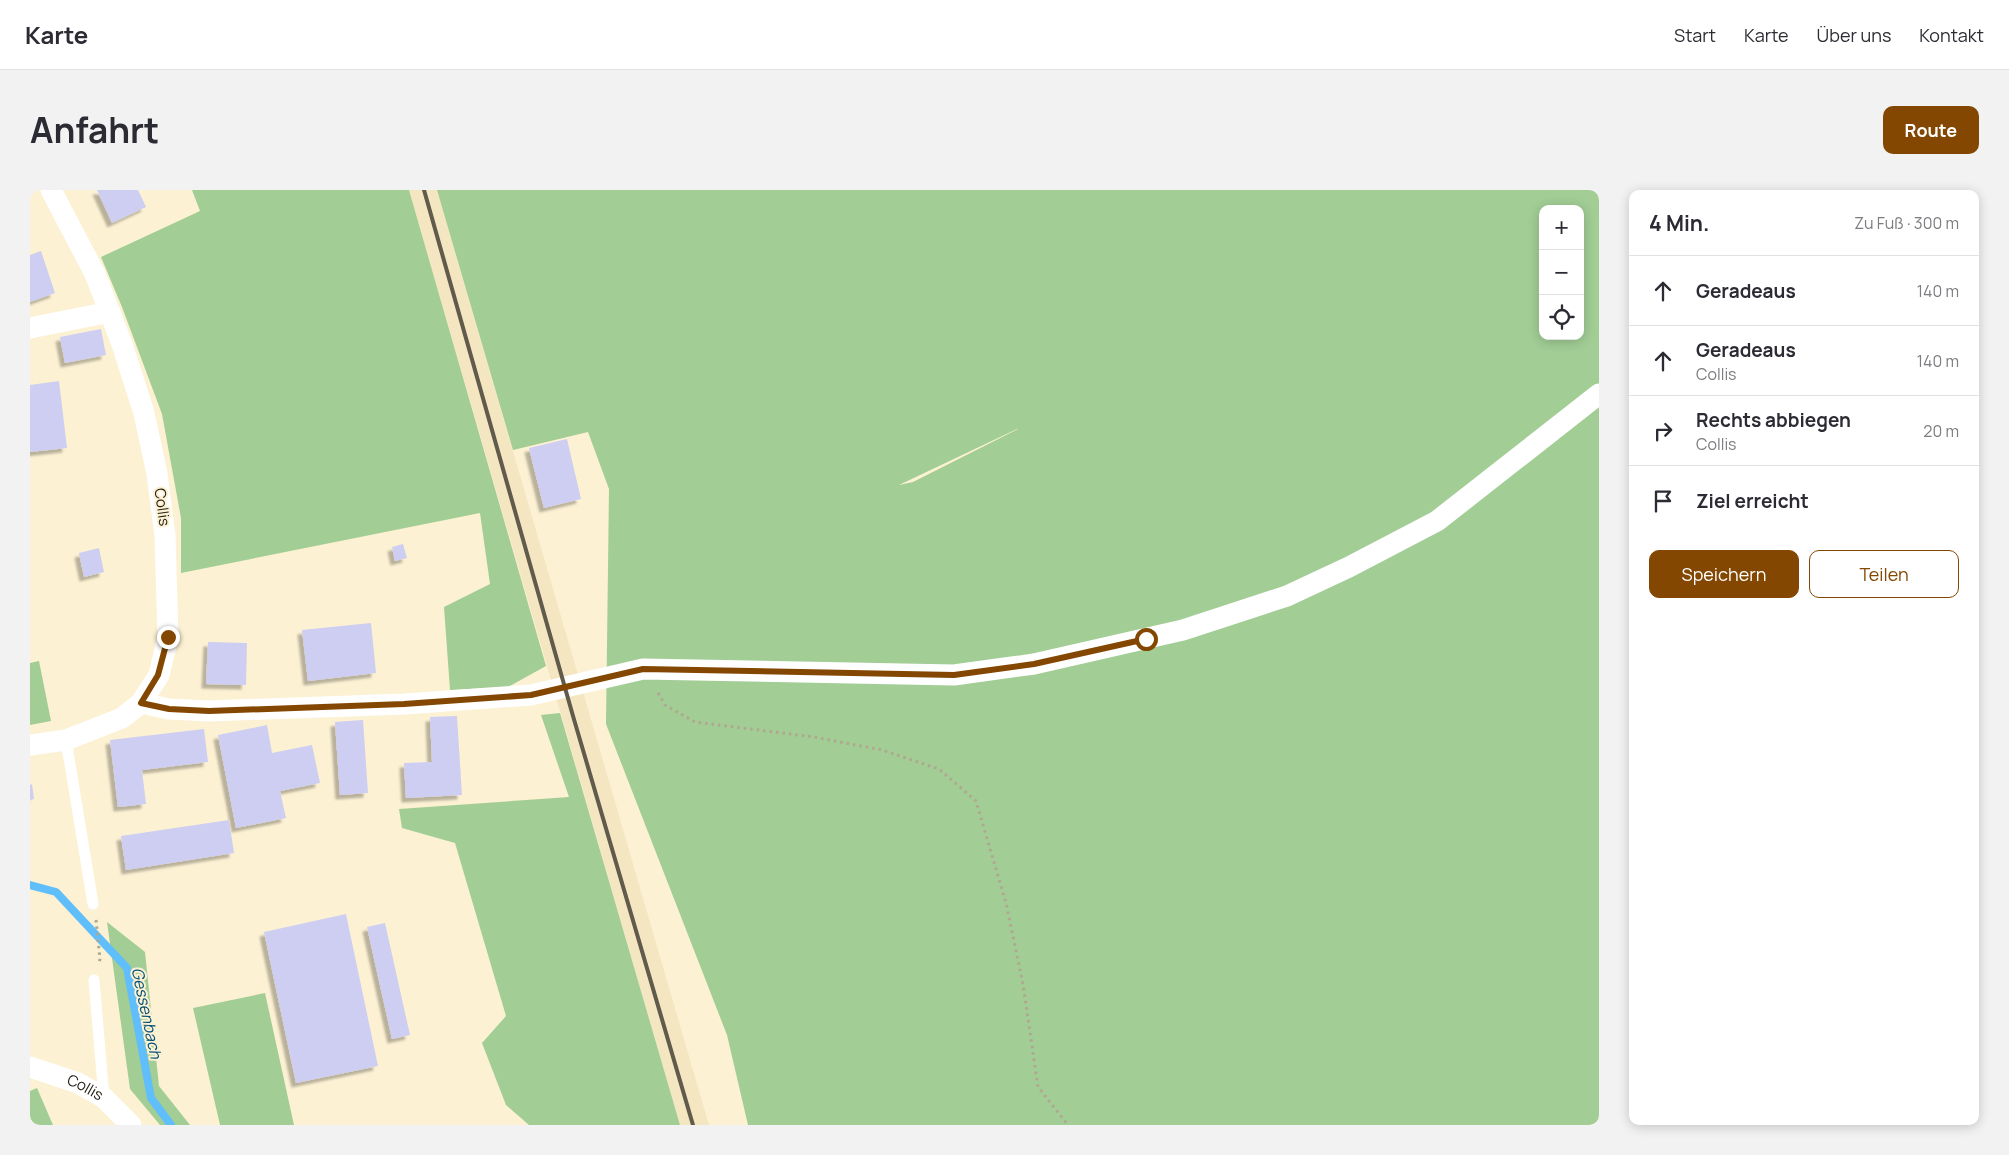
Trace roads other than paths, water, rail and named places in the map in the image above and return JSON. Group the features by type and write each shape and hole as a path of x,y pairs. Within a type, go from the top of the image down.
{"street":[{"name":"Collis","path":"30,745 66,740 122,718 141,703 158,675 168,637 165,535 157,474 144,413 110,312 95,274 50,190"},
{"path":"30,328 110,312"},
{"path":"141,703 169,709 209,711 413,703 531,695 643,669 954,675 1034,664 1183,630 1287,596 1349,568 1437,521 1599,394"},
{"name":"Collis","path":"30,1067 78,1083 104,1098 131,1125"}],"lane":[{"path":"66,740 93,904"},
{"path":"94,980 104,1098"}],"waterway":[{"name":"Gessenbach","path":"30,885 56,892 127,968 151,1098 171,1125"}],"railway":[{"path":"424,190 573,716 693,1125"}]}
